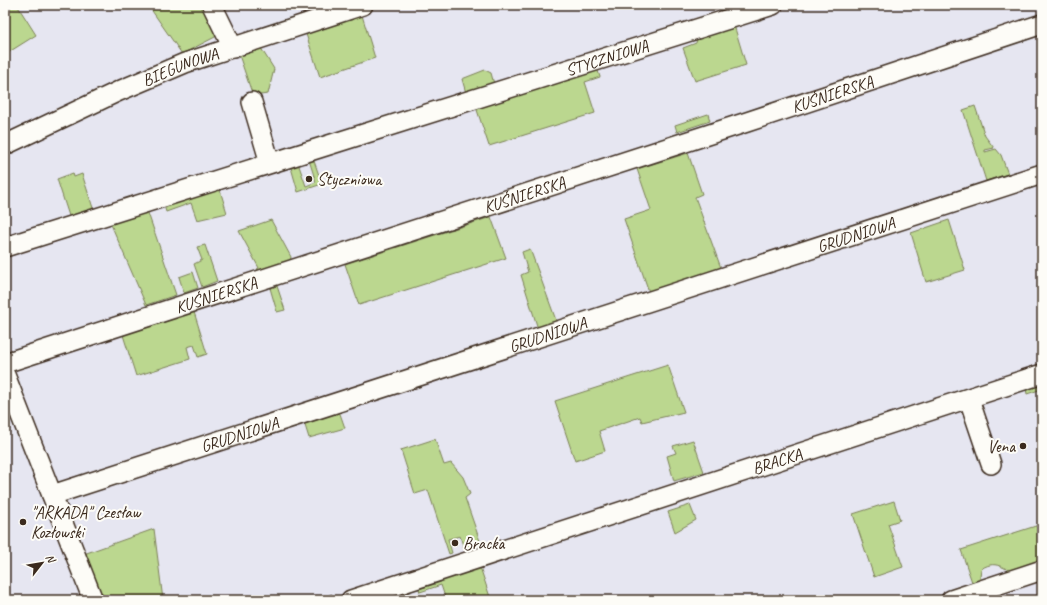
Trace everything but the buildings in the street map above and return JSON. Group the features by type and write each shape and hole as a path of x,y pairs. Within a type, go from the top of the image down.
{"street":[{"path":"212,5 233,48"},
{"name":"BIEGUNOWA","path":"5,146 101,99 201,57 233,48 363,5"},
{"name":"STYCZNIOWA","path":"5,247 773,5"},
{"name":"KUŚNIERSKA","path":"5,363 747,122 1042,24"},
{"path":"252,102 270,163"},
{"name":"GRUDNIOWA","path":"52,495 1042,174"},
{"name":"BRACKA","path":"351,600 1042,374"},
{"path":"5,375 93,600"},
{"path":"969,399 991,464"},
{"path":"952,600 1042,570"}],"green space":[{"path":"5,5 17,5 36,35 9,52 5,45"},
{"path":"148,5 206,5 217,36 182,54"},
{"path":"361,12 375,58 320,77 305,31 327,28"},
{"path":"734,25 746,65 695,81 683,48 696,43 697,37"},
{"path":"259,45 274,69 268,94 253,96 238,52"},
{"path":"597,68 600,77 585,82 595,113 489,146 476,107"},
{"path":"485,70 491,73 494,84 466,93 462,79"},
{"path":"975,106 985,136 994,148 985,150 985,152 996,149 1001,155 1008,174 986,181 963,110"},
{"path":"708,114 710,121 677,132 675,125"},
{"path":"688,153 702,194 695,197 721,268 649,292 624,219 651,210 637,169"},
{"path":"313,158 322,184 298,192 290,164 298,163 306,186 316,182 309,160"},
{"path":"73,173 74,177 82,174 94,211 70,219 57,179"},
{"path":"219,187 227,213 197,220 191,203 166,212 164,205"},
{"path":"147,210 176,295 146,305 110,222"},
{"path":"491,217 506,258 359,305 345,264"},
{"path":"271,220 291,257 290,261 265,271 264,269 258,271 257,269 259,268 239,231"},
{"path":"949,220 965,270 926,282 911,233"},
{"path":"205,245 217,281 202,287 194,264 202,260 197,247"},
{"path":"530,249 557,323 538,329 521,275 528,272 522,252"},
{"path":"193,272 198,288 184,293 179,277"},
{"path":"277,286 285,310 277,312 270,288"},
{"path":"194,312 207,354 198,357 194,345 187,347 190,359 136,376 123,335"},
{"path":"668,365 684,412 642,422 640,417 599,431 605,451 575,461 555,401"},
{"path":"1042,383 1042,389 1027,394 1026,389"},
{"path":"338,408 345,428 309,438 303,419"},
{"path":"435,439 444,465 451,463 463,477 470,494 465,498 481,544 464,549 460,536 448,539 452,553 449,554 428,490 415,494 401,450"},
{"path":"693,440 704,472 674,481 667,456 676,453 673,446"},
{"path":"894,501 900,520 888,524 903,567 874,577 853,514"},
{"path":"690,505 696,520 675,532 668,512"},
{"path":"1042,524 1042,564 1021,572 1011,571 997,565 987,566 981,569 979,586 974,588 961,550"},
{"path":"154,529 163,600 97,600 81,555"},
{"path":"480,567 491,600 446,600 441,585 420,592 419,589 441,582 440,580"},
{"path":"403,591 406,597 396,600 376,600"}],"place":[{"name":"Styczniowa","path":"309,179"},
{"name":"Vena","path":"1023,446"},
{"name":"\"ARKADA\" Czesław Kozłowski","path":"23,522"},
{"name":"Bracka","path":"455,543"}]}
